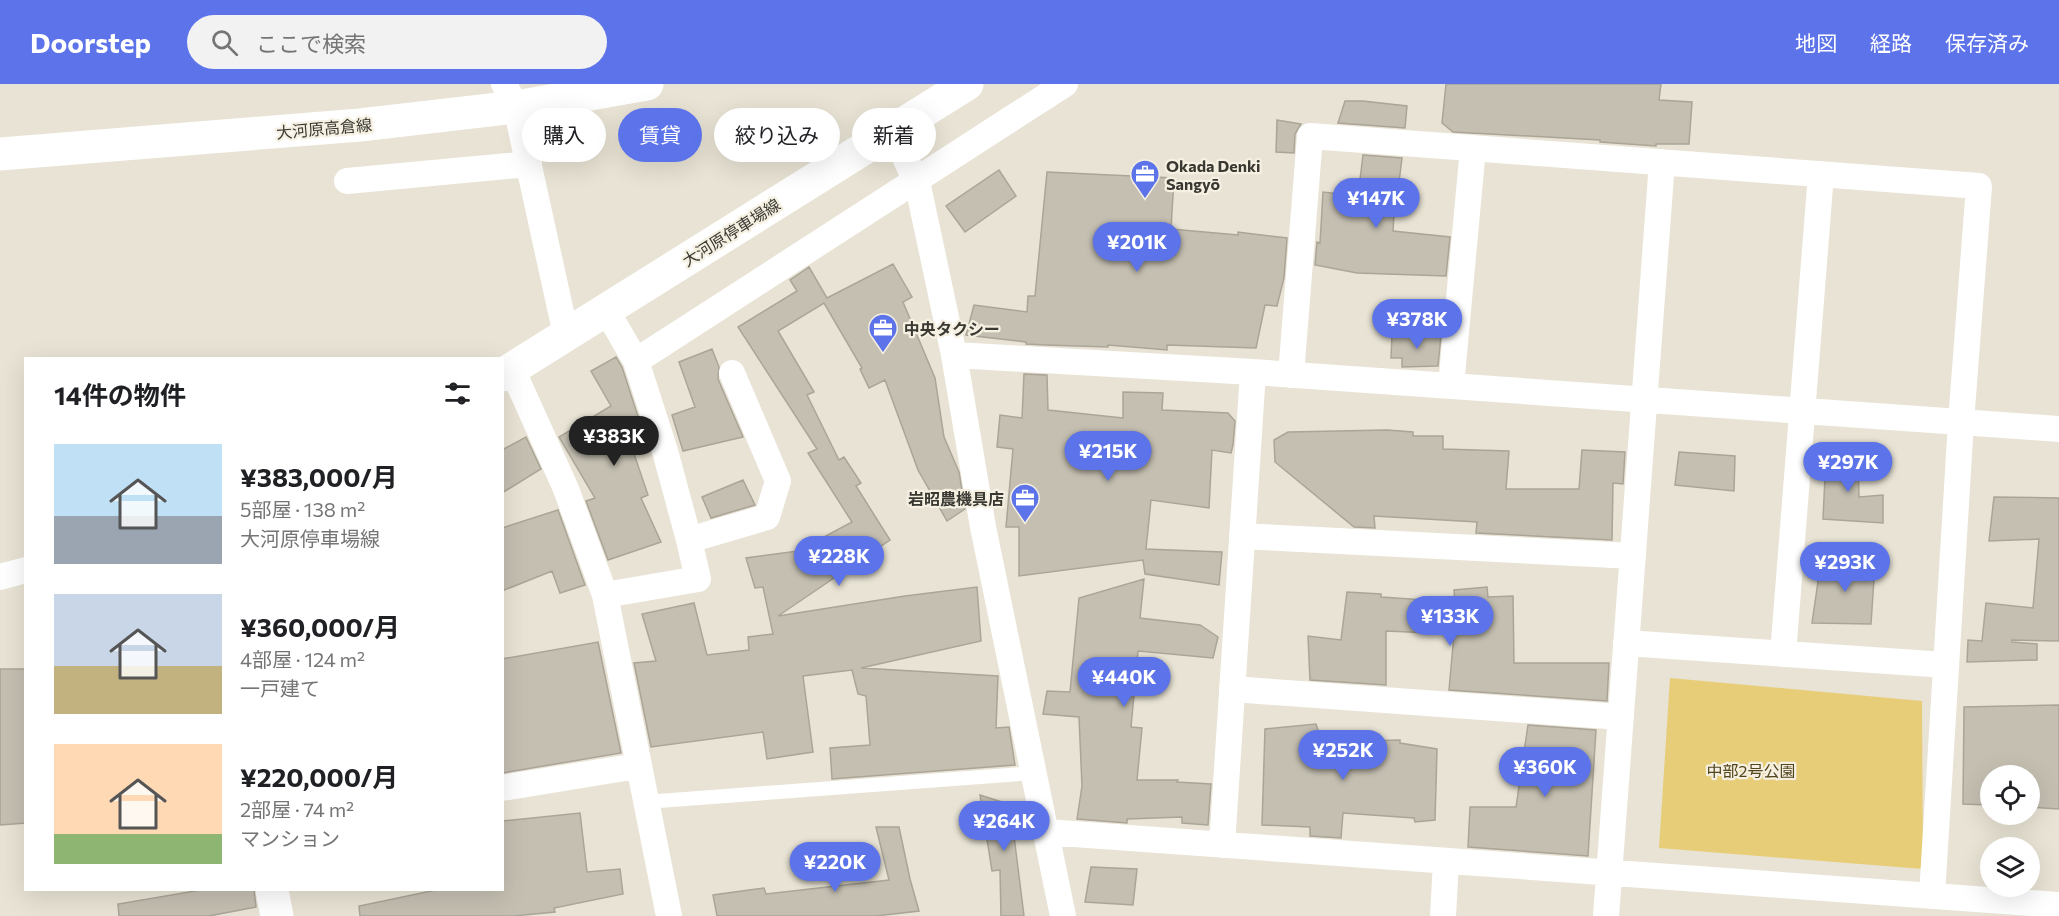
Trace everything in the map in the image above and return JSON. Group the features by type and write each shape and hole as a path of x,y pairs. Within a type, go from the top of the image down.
{"main road":[{"name":"大河原高倉線","path":"0,154 360,125 510,95 642,85"},
{"name":"大河原停車場線","path":"926,108 954,88"},
{"name":"大河原停車場線","path":"507,372 852,157"},
{"path":"272,891 277,916"}],"street":[{"path":"636,361 1065,84"},
{"path":"510,95 528,164 566,335"},
{"path":"1291,375 1310,135 1979,186 1961,422 1932,896"},
{"path":"1451,386 1473,148"},
{"path":"907,162 915,181 954,355 983,527 1063,916"},
{"path":"1606,916 1662,162"},
{"path":"347,181 528,164"},
{"path":"1783,654 1821,174"},
{"path":"604,596 698,579 666,451 636,361 606,310"},
{"path":"954,355 1253,372 2059,429"},
{"path":"507,372 566,489 604,596 669,916"},
{"path":"1222,845 1253,372"},
{"path":"689,540 767,517 778,481 732,373"},
{"path":"1242,536 1633,556"},
{"path":"0,578 24,571"},
{"path":"1626,643 1946,665"},
{"path":"1232,689 1621,717"},
{"path":"504,788 637,766"},
{"path":"1046,832 2059,905"},
{"path":"1443,916 1446,862"}],"lane":[{"path":"645,801 1034,773"}],"green space":[{"name":"中部2号公園","path":"1670,678 1922,701 1923,869 1659,848"}],"building":[{"path":"1446,84 1661,84 1659,100 1692,102 1689,144 1656,144 1656,146 1600,142 1600,140 1453,132 1442,123"},
{"path":"1345,101 1407,106 1405,128 1338,123"},
{"path":"1277,120 1301,124 1295,134 1294,153 1276,152"},
{"path":"1363,155 1402,158 1399,182 1396,182 1393,231 1450,237 1446,276 1357,273 1315,265 1317,242 1320,243 1323,192 1358,196"},
{"path":"999,170 1016,196 965,232 946,206"},
{"path":"1047,172 1174,178 1171,229 1238,235 1238,232 1287,238 1284,278 1277,306 1265,305 1256,348 1167,345 1167,350 1108,345 1108,347 1046,345 966,335 974,305 1027,312 1028,296 1035,296"},
{"path":"893,264 912,297 903,302 935,378 944,437 959,472 965,509 947,521 918,470 885,380 869,388 860,369 862,368 824,303 778,331 814,392 807,395 839,460 844,457 861,483 856,486 890,540 778,616 977,587 981,641 861,668 998,676 996,728 1009,727 1015,765 832,779 830,748 870,745 866,696 858,694 852,670 803,676 813,752 767,759 763,732 651,747 634,663 656,661 642,614 694,603 707,655 749,650 748,637 773,634 763,587 755,588 746,558 798,551 852,522 808,453 817,449 738,327 797,291 790,280 809,267 827,298"},
{"path":"1392,335 1441,335 1438,366 1402,367 1402,358 1391,358"},
{"path":"712,349 719,367 718,379 743,437 683,451 672,415 695,407 679,362"},
{"path":"616,357 622,367 645,438 631,445 648,495 641,498 661,542 608,560 586,501 595,498 559,437 611,406 591,371"},
{"path":"1024,374 1047,375 1048,410 1123,418 1123,392 1163,393 1162,410 1228,413 1235,421 1233,445 1231,453 1212,450 1209,508 1151,500 1146,549 1222,552 1219,585 1145,574 1143,560 1019,576 1019,527 1006,527 1013,449 997,447 1000,415 1022,418"},
{"path":"1387,430 1413,432 1413,436 1443,436 1443,449 1509,451 1506,489 1579,489 1582,450 1625,452 1623,484 1613,483 1612,540 1476,533 1477,522 1374,516 1375,528 1354,527 1275,462 1274,440 1288,432"},
{"path":"526,437 541,469 504,492 504,449"},
{"path":"1679,452 1735,456 1734,491 1675,485"},
{"path":"1826,456 1858,456 1859,497 1883,495 1883,523 1823,519"},
{"path":"743,480 755,505 711,518 702,497"},
{"path":"1994,497 2059,498 2059,641 2012,640 2012,642 2037,644 2037,660 1967,662 1968,640 1982,641 1986,603 2033,608 2039,539 1989,541"},
{"path":"558,510 585,585 560,593 552,571 504,590 504,527"},
{"path":"1821,561 1875,564 1871,624 1812,623"},
{"path":"1144,579 1140,618 1200,625 1218,637 1213,658 1138,651 1131,727 1142,728 1137,780 1178,780 1177,782 1211,784 1208,825 1182,823 1182,817 1127,819 1127,823 1077,819 1082,786 1079,717 1043,714 1047,691 1070,692 1079,598"},
{"path":"1487,587 1488,597 1513,596 1514,663 1609,663 1607,701 1449,690 1454,634 1386,631 1386,685 1310,680 1308,636 1341,640 1347,592 1381,594 1381,597 1455,602 1454,590"},
{"path":"598,642 621,753 504,773 504,659"},
{"path":"0,669 24,669 24,823 0,825"},
{"path":"2059,705 2059,809 2040,808 2040,765 1980,765 1980,805 1963,804 1964,707"},
{"path":"1316,724 1321,739 1368,752 1368,741 1400,740 1400,743 1437,749 1435,820 1415,822 1414,818 1343,813 1341,838 1310,836 1310,827 1262,825 1265,729"},
{"path":"1528,725 1596,730 1588,856 1468,847 1470,807 1516,807"},
{"path":"980,795 1018,807 1021,826 1013,828 1024,916 1001,916 1000,870 992,871"},
{"path":"580,813 587,872 620,869 623,894 554,908 555,912 514,916 360,916 359,906 431,891 504,891 504,821"},
{"path":"876,827 899,827 919,911 876,916 717,916 713,895 764,888 766,894 889,880"},
{"path":"1091,867 1137,869 1133,905 1085,902"},
{"path":"195,891 254,891 256,907 209,916 119,916 118,904"}],"place":[{"name":"Okada Denki Sangyō","path":"1145,200"},
{"name":"中央タクシー","path":"883,354"},
{"name":"岩昭農機具店","path":"1025,524"}]}
